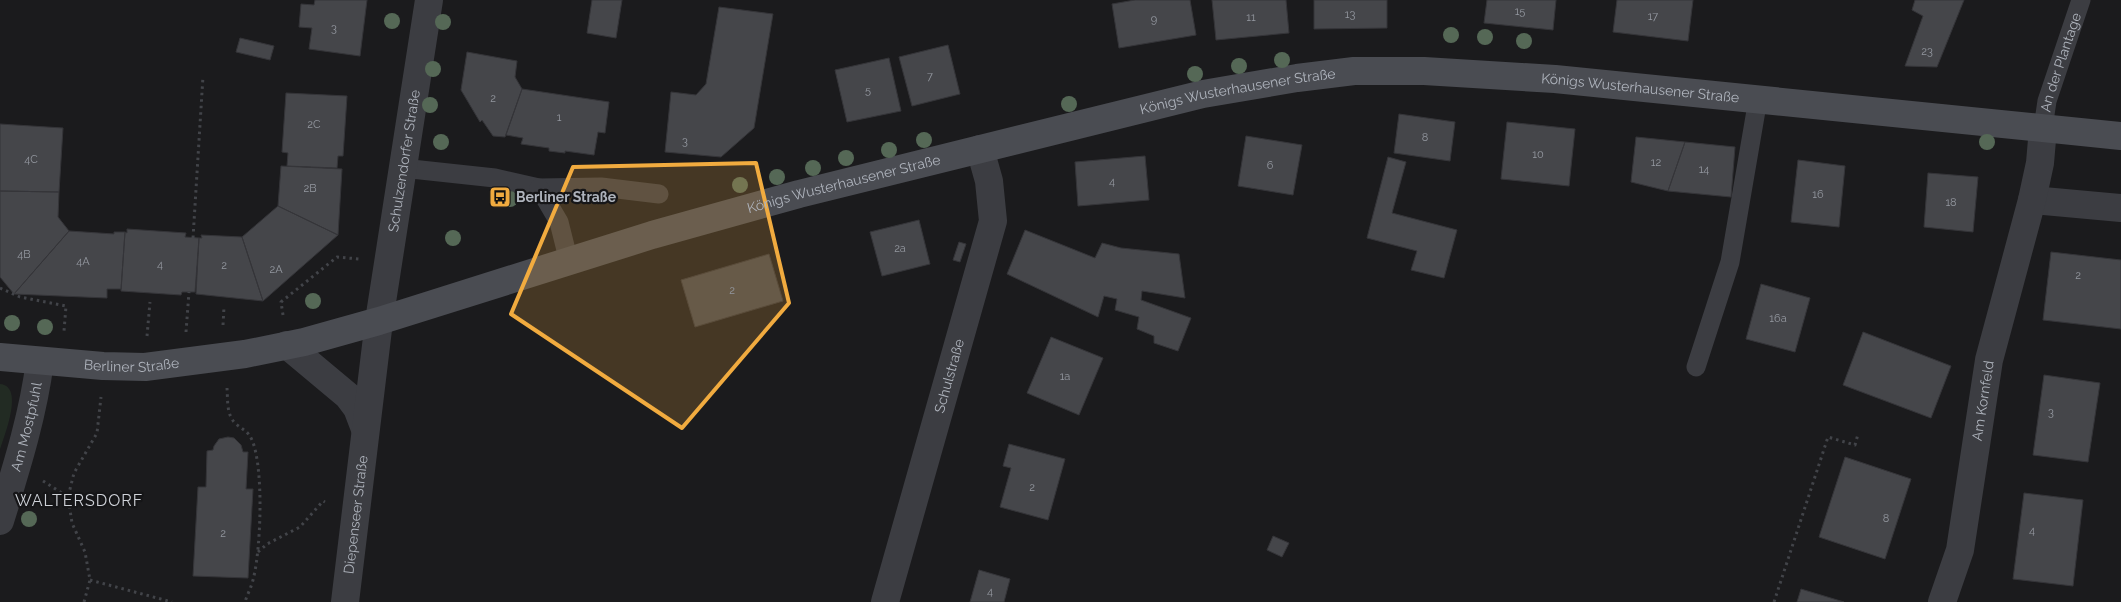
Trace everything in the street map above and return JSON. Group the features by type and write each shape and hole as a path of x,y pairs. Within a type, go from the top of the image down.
{"main road":[{"name":"Königs Wusterhausener Straße","path":"379,321 652,235 799,194 1203,94 1297,78 1354,71 1424,71 1555,79 2121,136"},
{"name":"Berliner Straße","path":"0,357 144,366 245,354 379,321"}],"street":[{"name":"Schulzendorfer Straße","path":"379,321 429,0"},
{"name":"Am Kornfeld","path":"1942,602 1960,550 1989,360 2032,200 2040,163 2043,128"},
{"name":"Schulstraße","path":"885,602 993,221 988,181 980,149"},
{"path":"2032,200 2121,208"},
{"name":"Diepenseer Straße","path":"346,602 379,321"},
{"name":"Diepenseer Straße","path":"287,345 348,396 357,408 365,429"},
{"name":"Am Mostpfuhl","path":"0,521 18,464 36,392 40,361"}],"lane":[{"name":"An der Plantage","path":"2043,128 2047,101 2081,0"},
{"path":"1696,367 1730,262 1758,99"},
{"path":"402,168 495,178 540,188 601,187 659,194"},
{"path":"540,188 559,222 569,262"}],"path":[{"path":"193,238 203,76"},
{"path":"283,318 281,302 338,257 367,260"},
{"path":"0,288 20,297 66,306 63,340"},
{"path":"186,337 189,292"},
{"path":"147,340 150,302"},
{"path":"222,333 224,307"},
{"path":"227,382 229,412 236,424 246,430 252,438 258,458 257,552 253,580 245,602"},
{"path":"84,602 90,580 86,552 72,524 68,497 74,473 97,434 101,396"},
{"path":"1774,602 1828,437 1855,445 1858,434"},
{"path":"257,552 266,544 300,527 322,501"},
{"path":"90,580 172,602"}],"highlighted area":[{"path":"756,163 789,303 682,428 511,314 573,167"}],"shaded area":[{"path":"0,384 7,387 11,393 12,402 0,450"}],"building":[{"path":"315,0 367,0 360,56 309,49 312,28 299,27 301,4 314,5"},
{"path":"592,0 622,0 616,38 587,33"},
{"path":"1135,0 1190,0 1196,35 1119,48 1112,4"},
{"path":"1212,0 1286,0 1289,33 1216,40"},
{"path":"1314,0 1387,0 1387,28 1314,29"},
{"path":"1487,0 1556,0 1553,30 1484,23"},
{"path":"1617,0 1693,0 1688,41 1613,32"},
{"path":"1915,0 1964,0 1937,67 1905,66 1923,16 1912,10"},
{"path":"719,7 773,14 754,128 721,157 665,152 671,92 696,95 706,84"},
{"path":"240,38 274,46 270,60 236,52"},
{"path":"948,45 960,94 912,106 899,57"},
{"path":"467,52 517,61 515,77 522,89 505,137 493,136 482,120 480,122 461,90"},
{"path":"889,58 901,111 847,122 835,70"},
{"path":"522,89 609,102 605,133 598,132 594,155 549,151 549,148 521,144 523,138 506,135"},
{"path":"286,93 347,96 343,156 338,156 337,168 287,166 288,153 282,152"},
{"path":"1399,114 1455,122 1450,161 1394,153"},
{"path":"1507,122 1575,129 1569,186 1501,179"},
{"path":"0,124 63,128 59,192 0,191"},
{"path":"1246,136 1302,145 1293,195 1238,186"},
{"path":"1636,137 1685,142 1668,191 1631,182"},
{"path":"1685,142 1735,147 1731,197 1668,191"},
{"path":"1145,156 1149,200 1078,206 1075,162"},
{"path":"1388,157 1406,162 1392,213 1457,230 1444,278 1411,270 1417,251 1367,238"},
{"path":"1798,160 1845,166 1839,227 1791,222"},
{"path":"281,166 342,169 338,235 278,206"},
{"path":"1928,173 1978,177 1973,232 1924,227"},
{"path":"0,191 59,192 58,217 69,231 14,294 0,277"},
{"path":"278,206 338,235 263,301 242,237"},
{"path":"919,220 930,264 882,276 870,232"},
{"path":"127,229 186,233 185,237 199,238 195,292 182,292 181,295 121,291 125,232 127,233"},
{"path":"1025,230 1095,258 1102,243 1121,248 1179,254 1185,298 1142,291 1141,300 1191,318 1178,351 1154,343 1154,336 1137,329 1139,317 1115,310 1117,299 1104,296 1098,317 1007,274"},
{"path":"69,231 114,234 114,232 125,232 121,289 107,289 107,298 14,294"},
{"path":"201,235 242,237 263,301 196,294 199,238 202,238"},
{"path":"959,242 966,244 960,262 953,260"},
{"path":"2051,252 2121,260 2121,329 2043,320"},
{"path":"769,254 783,301 695,327 681,280"},
{"path":"1761,284 1810,298 1795,352 1746,339"},
{"path":"1863,332 1951,366 1931,418 1843,385"},
{"path":"1051,337 1103,358 1079,415 1027,393"},
{"path":"2044,375 2100,383 2088,462 2033,455"},
{"path":"234,438 241,445 243,452 248,452 246,489 253,489 248,578 193,576 198,487 206,487 207,451 213,450 219,439"},
{"path":"1009,444 1065,459 1048,520 1000,507 1011,468 1003,466"},
{"path":"1845,457 1911,479 1885,559 1819,537"},
{"path":"2024,493 2083,500 2073,586 2013,579"},
{"path":"1273,536 1289,543 1282,557 1267,550"},
{"path":"979,570 1010,579 1004,602 970,602"},
{"path":"1801,589 1844,602 1797,602"}],"place":[{"name":"Berliner Straße","path":"500,197"}],"district":[{"name":"WALTERSDORF","path":"79,500"}]}
